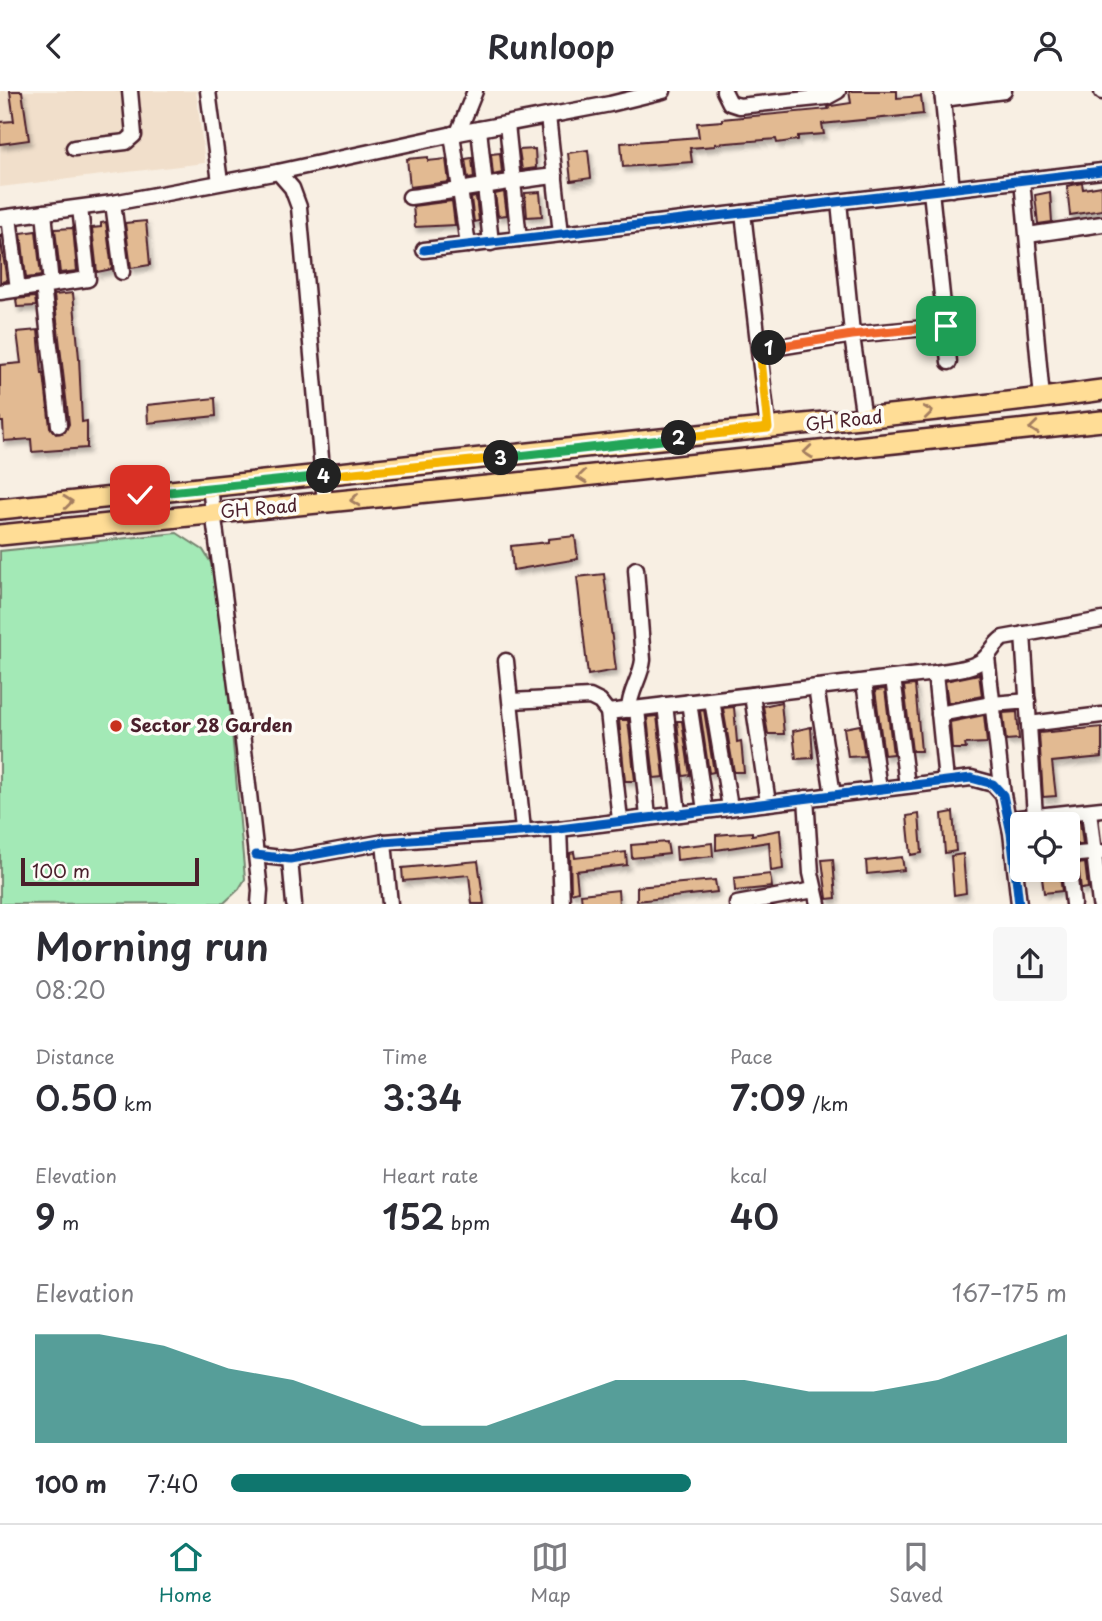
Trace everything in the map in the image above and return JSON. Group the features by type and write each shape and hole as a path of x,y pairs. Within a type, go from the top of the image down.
{"main road":[{"name":"GH Road","path":"0,509 539,455 1102,390"},
{"name":"GH Road","path":"0,535 1102,421"}],"street":[{"path":"74,148 126,142 131,139 134,135 130,91"},
{"path":"208,91 220,182"},
{"path":"468,245 455,134 475,91"},
{"path":"591,107 593,91"},
{"path":"18,289 5,217 113,203 278,172 663,91"},
{"path":"724,91 730,103 739,106 827,97 838,91"},
{"path":"952,189 942,95 1004,91"},
{"path":"548,116 561,234"},
{"path":"507,124 519,239"},
{"path":"479,129 491,243"},
{"path":"424,250 1102,171"},
{"path":"278,172 292,188 299,207 324,503"},
{"path":"410,197 460,191 485,184 555,176"},
{"path":"1022,180 1042,398"},
{"path":"931,191 949,362"},
{"path":"839,202 852,335 864,419"},
{"path":"113,203 122,272"},
{"path":"0,292 88,279 80,208"},
{"path":"44,212 47,285 59,425"},
{"path":"743,213 768,428"},
{"path":"1028,235 1102,224"},
{"path":"760,349 852,335 946,326"},
{"path":"210,488 256,855 259,904"},
{"path":"636,569 643,660 629,699 633,709 648,817"},
{"path":"608,712 935,673 978,664 987,657 994,644 1003,638 1102,620"},
{"path":"1023,634 1035,812"},
{"path":"987,657 1019,904"},
{"path":"506,661 523,830"},
{"path":"935,673 946,781"},
{"path":"892,678 907,785"},
{"path":"863,682 879,789"},
{"path":"816,687 833,795"},
{"path":"752,695 768,803"},
{"path":"511,701 590,697 600,702 608,712 620,820"},
{"path":"712,700 730,807"},
{"path":"939,714 992,704 1028,701"},
{"path":"689,702 705,810"},
{"path":"664,705 678,813"},
{"path":"1029,725 1102,715"},
{"path":"256,855 290,859 384,842 559,829 971,778 993,784 1003,795"},
{"path":"737,904 816,897 806,798"},
{"path":"1095,810 1100,904"},
{"path":"559,829 562,904"},
{"path":"384,842 390,904"},
{"path":"1080,854 1098,852"},
{"path":"290,859 294,904"},
{"path":"1070,882 1073,904"}],"shaded area":[{"path":"0,91 196,91 205,163 0,187"}],"green space":[{"name":"Sector 28 Garden","path":"177,533 203,550 218,574 245,879 224,903 0,904 0,551"}],"building":[{"path":"10,91 22,91 29,140 0,144 0,122 14,121"},
{"path":"849,91 897,91 897,98 921,96 923,114 822,124 824,134 798,136 798,140 715,144 690,148 692,162 623,167 621,143 699,137 697,123 829,109 831,106 851,103"},
{"path":"535,149 536,168 522,170 519,150"},
{"path":"588,150 591,178 571,181 568,153"},
{"path":"500,153 502,173 493,175 491,154"},
{"path":"428,157 428,161 446,159 449,182 410,187 407,159"},
{"path":"472,158 474,178 468,179 465,159"},
{"path":"1082,183 1083,189 1102,186 1102,210 1070,215 1067,186"},
{"path":"504,192 507,215 498,216 495,194"},
{"path":"540,192 542,216 527,217 525,193"},
{"path":"1050,192 1052,222 1038,224 1035,195"},
{"path":"476,197 479,221 474,222 471,198"},
{"path":"452,201 455,225 415,227 413,206"},
{"path":"146,221 150,265 131,268 125,223"},
{"path":"106,222 112,269 97,272 92,228 101,227 101,223"},
{"path":"73,228 77,271 60,273 55,229"},
{"path":"36,231 41,276 26,278 21,233"},
{"path":"0,235 7,281 0,282"},
{"path":"73,293 82,422 87,421 87,448 32,452 31,439 4,441 3,422 0,422 0,365 21,363 17,332 38,330 50,427 56,434 65,432 69,424 54,295"},
{"path":"35,297 36,306 17,307 16,299"},
{"path":"215,398 216,416 148,423 147,405"},
{"path":"575,536 578,559 513,570 511,546"},
{"path":"604,574 616,670 588,675 577,577"},
{"path":"979,674 982,696 948,703 945,681"},
{"path":"915,685 921,751 912,751 904,686"},
{"path":"885,689 893,754 884,755 875,690"},
{"path":"781,702 784,734 768,734 763,706"},
{"path":"734,707 737,742 741,741 744,772 734,772 723,708"},
{"path":"704,710 714,772 709,773 700,711"},
{"path":"1017,712 1019,739 1006,740 1003,713"},
{"path":"984,715 987,743 965,744 966,749 952,749 950,722"},
{"path":"657,716 664,777 654,778 647,717"},
{"path":"619,720 628,720 635,781 625,781"},
{"path":"677,721 682,721 690,775 683,776"},
{"path":"860,725 865,756 848,757 844,728"},
{"path":"811,727 813,758 796,759 793,731"},
{"path":"1102,727 1102,757 1052,762 1056,796 1043,797 1039,733"},
{"path":"953,812 956,851 945,853 942,814"},
{"path":"919,814 922,853 911,855 907,816"},
{"path":"1080,821 1083,844 1080,844"},
{"path":"780,830 783,869 771,871 769,842 716,850 716,835 752,832 752,835"},
{"path":"667,842 669,854 632,858 631,845"},
{"path":"712,843 713,856 677,860 676,847"},
{"path":"574,852 575,858 626,852 627,865 576,871 578,891 571,893 570,853"},
{"path":"963,854 966,893 954,895 951,856"},
{"path":"902,857 904,870 867,874 866,861"},
{"path":"833,859 836,898 827,899 822,860"},
{"path":"478,861 484,904 472,904 469,875 403,881 402,868"},
{"path":"1085,863 1088,888 1081,889 1080,864"},
{"path":"770,874 772,887 735,891 734,878"},
{"path":"715,880 717,892 637,901 637,887"},
{"path":"1043,882 1061,882 1062,891 1044,893"},
{"path":"618,890 619,904 582,904 581,894"}],"cycle path":[{"path":"424,250 1102,171"},
{"path":"256,855 290,859 384,842 559,829 971,778 993,784 1003,795 1011,833 1019,904"}],"place":[{"name":"Sector 28 Garden","path":"116,726"}],"route":[{"path":"140,495 539,455 768,428 760,349 852,335 946,326"}]}
